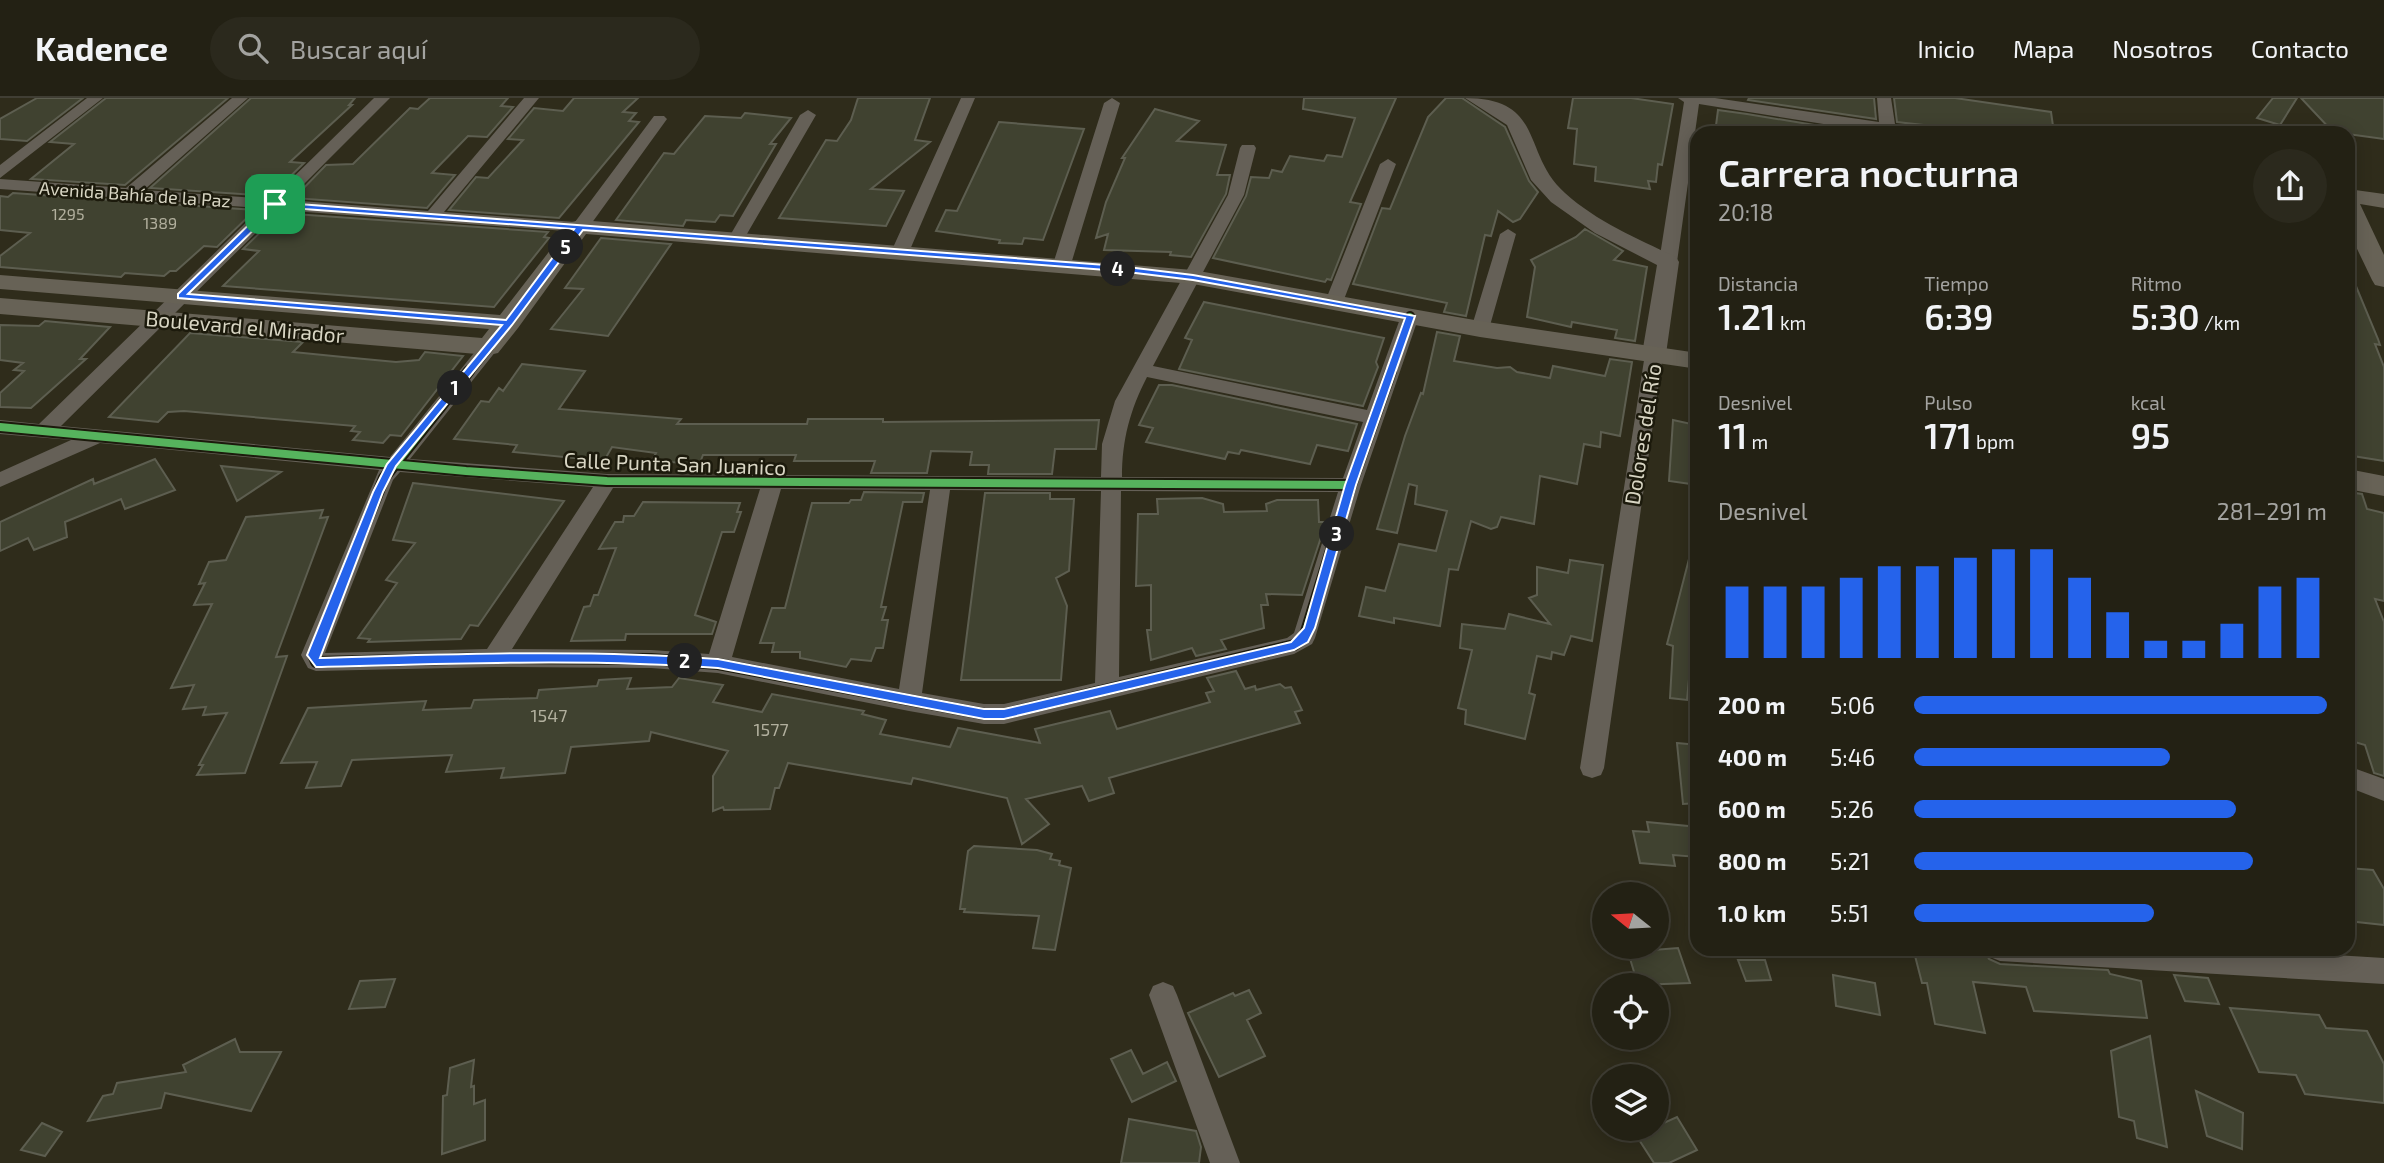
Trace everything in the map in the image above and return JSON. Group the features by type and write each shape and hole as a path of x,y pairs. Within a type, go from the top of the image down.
{"main road":[{"path":"2355,197 2384,201"},
{"path":"2355,219 2384,280"},
{"name":"Avenida Bahía de la Paz","path":"580,227 1062,264 1193,277 1480,329 1690,360"},
{"path":"489,346 580,227"},
{"name":"Boulevard el Mirador","path":"0,282 509,323"},
{"name":"Boulevard el Mirador","path":"0,306 489,346"},
{"path":"2355,480 2384,486"}],"street":[{"path":"0,173 96,98"},
{"path":"130,193 242,98"},
{"path":"44,431 383,98"},
{"path":"432,216 532,98"},
{"path":"900,252 968,98"},
{"path":"1475,98 1514,119 1525,135 1542,183 1563,203 1586,219 1668,262"},
{"path":"1690,98 1858,126"},
{"name":"Dolores del Río","path":"1592,768 1690,98"},
{"path":"1884,98 1887,126"},
{"path":"1062,264 1112,103"},
{"path":"736,239 808,115"},
{"path":"580,227 660,119"},
{"path":"1107,690 1112,444 1117,423 1125,401 1236,195 1248,148"},
{"path":"1334,302 1388,164"},
{"name":"Avenida Bahía de la Paz","path":"0,184 580,227"},
{"path":"1480,329 1508,233"},
{"path":"489,346 392,464 378,492 313,659 323,663 494,658 651,659 718,664 909,701 1004,714 1294,645 1304,638 1351,485 1410,316"},
{"path":"1142,370 1375,418"},
{"name":"Calle Punta San Juanico","path":"0,427 392,464 607,481 1351,485"},
{"path":"0,480 101,435"},
{"path":"494,658 607,481"},
{"path":"718,664 772,483"},
{"path":"909,701 941,484"},
{"path":"2355,779 2384,790"},
{"path":"2134,956 2384,971"},
{"path":"1163,995 1225,1163"}],"building":[{"path":"37,98 83,98 27,141 0,139 0,119"},
{"path":"106,98 228,98 125,185 31,179 74,144 50,142"},
{"path":"251,98 355,98 349,105 352,105 290,162 304,163 270,196 150,188"},
{"path":"430,98 508,98 501,106 513,107 487,137 468,136 432,173 455,175 427,208 294,198 326,165 353,164 410,108 418,109"},
{"path":"574,98 638,98 623,112 636,113 629,121 639,122 559,218 449,210 476,177 488,178 523,140 508,139 534,108 563,111"},
{"path":"858,98 930,98 915,140 930,142 871,189 904,191 886,226 779,218 826,140 837,141 851,120"},
{"path":"1304,98 1396,98 1350,202 1361,204 1331,280 1327,279 1325,282 1213,258 1246,196 1251,177 1269,178 1272,170 1282,172 1290,156 1324,161 1327,155 1342,157 1355,118 1303,109"},
{"path":"1446,98 1462,98 1505,127 1529,181 1538,192 1520,219 1513,222 1498,211 1491,236 1485,235 1466,316 1444,312 1447,303 1353,284 1382,208 1390,209 1428,117"},
{"path":"1573,98 1631,98 1673,104 1662,165 1658,164 1656,182 1648,181 1650,189 1595,181 1596,167 1574,164 1577,129 1568,128"},
{"path":"1874,98 1876,119 1748,100"},
{"path":"1894,98 1955,98 2051,112 2053,126 1933,126 1897,122"},
{"path":"2273,98 2297,98 2280,125 2257,118"},
{"path":"2301,98 2384,98 2384,139 2355,135 2355,126 2327,126"},
{"path":"1155,109 1199,121 1177,141 1226,145 1217,175 1230,175 1226,194 1191,257 1170,255 1171,252 1104,250 1108,234 1096,238 1106,202 1125,158 1122,158"},
{"path":"1718,110 1820,126 1716,126"},
{"path":"745,113 791,118 770,144 776,144 733,216 720,215 715,222 686,220 683,226 616,220 664,153 674,154 705,116 741,118"},
{"path":"999,122 1084,129 1043,240 1024,238 1022,244 999,243 1000,240 936,231 946,210 957,211"},
{"path":"13,193 255,210 217,247 204,246 176,271 170,271 164,276 125,273 121,277 0,267 0,256 30,233 0,230 0,196 8,197"},
{"path":"280,213 548,232 544,237 549,238 494,307 223,286 259,251 243,249"},
{"path":"1585,229 1623,251 1614,260 1647,267 1635,341 1615,338 1617,330 1572,322 1571,327 1527,317 1535,267 1531,260 1576,237"},
{"path":"601,238 671,244 608,336 551,329 583,289 565,288"},
{"path":"2355,284 2380,345 2375,344 2384,367 2384,461 2355,456"},
{"path":"1204,302 1384,338 1376,362 1378,367 1363,406 1179,369 1192,340 1185,338"},
{"path":"45,321 110,327 80,359 86,359 31,408 0,407 0,393 24,371 14,370 23,363 0,360 0,325 39,326"},
{"path":"1437,332 1460,336 1454,361 1497,368 1510,367 1517,372 1550,378 1553,366 1605,376 1610,359 1632,362 1620,436 1601,432 1600,447 1584,444 1577,484 1540,476 1534,524 1501,517 1497,527 1491,529 1471,521 1458,570 1449,569 1440,626 1394,618 1394,623 1359,616 1366,587 1385,591 1399,544 1436,551 1447,511 1415,504 1417,486 1409,484 1397,533 1377,529 1405,436 1421,393 1423,394"},
{"path":"190,333 303,342 293,352 396,362 419,360 425,352 463,356 401,436 390,435 383,443 353,440 360,432 351,431 355,426 184,411 168,412 158,422 109,417"},
{"path":"522,364 585,371 559,409 681,419 677,424 807,424 808,419 883,419 883,422 1099,420 1096,449 1055,449 1052,474 988,474 989,465 970,465 972,452 931,451 927,473 871,473 875,461 794,461 796,455 703,455 699,465 652,460 656,453 612,447 604,461 513,452 517,445 454,439 481,401 489,402 499,388 503,391"},
{"path":"1159,385 1172,385 1357,424 1348,451 1317,445 1310,464 1241,450 1239,454 1228,452 1225,459 1146,442 1153,428 1139,425"},
{"path":"1673,420 1690,424 1690,484 1669,481"},
{"path":"155,459 175,490 125,509 121,499 65,522 67,537 34,550 28,538 0,551 0,522 93,479 94,484"},
{"path":"221,466 281,472 237,501"},
{"path":"413,483 564,501 478,626 470,625 461,639 368,642 370,639 358,638 397,583 386,580 415,543 393,540"},
{"path":"864,492 924,493 922,502 903,502 881,607 886,607 882,620 888,620 883,648 876,648 871,661 851,659 846,667 800,658 800,652 772,652 774,643 760,643 772,608 785,608 812,503 849,503 851,500 861,500"},
{"path":"985,493 1050,493 1050,499 1074,499 1069,571 1056,578 1067,606 1061,680 961,680"},
{"path":"2355,493 2362,494 2367,509 2384,513 2384,601 2375,599 2384,622 2384,776 2374,773 2365,745 2355,742"},
{"path":"1202,498 1223,504 1224,512 1267,511 1266,504 1277,500 1318,500 1319,522 1326,522 1302,595 1266,594 1268,605 1261,605 1264,628 1221,640 1226,649 1196,656 1192,648 1151,660 1147,630 1151,630 1151,585 1136,586 1138,514 1158,514 1157,499"},
{"path":"643,502 740,503 737,512 741,512 734,532 722,532 695,615 716,622 712,634 626,634 625,640 571,641 584,607 590,606 594,595 598,595 616,548 599,549 615,522 623,522 624,516 634,516"},
{"path":"323,510 320,518 328,517 276,657 287,656 245,773 197,775 203,765 199,765 227,713 203,715 206,707 183,709 194,685 171,688 212,604 194,605 205,583 199,584 209,562 226,560 246,517"},
{"path":"1690,555 1690,668 1687,700 1670,698 1673,646 1667,644"},
{"path":"1570,560 1603,565 1592,641 1571,636 1564,655 1552,652 1551,659 1537,656 1529,693 1535,695 1525,739 1465,724 1466,710 1458,708 1472,650 1460,648 1462,624 1505,629 1509,614 1550,624 1529,598 1537,595 1537,567 1568,573"},
{"path":"1236,671 1245,689 1255,686 1256,690 1280,684 1285,688 1291,687 1302,710 1295,712 1300,723 1109,778 1114,793 1089,801 1082,786 1026,799 1049,824 1022,844 1007,798 913,778 911,784 788,763 779,788 775,788 770,809 724,810 723,807 713,811 713,776 728,751 651,732 649,741 571,747 565,773 501,778 504,768 446,772 452,755 352,760 341,786 306,788 317,762 281,763 308,708 426,701 423,710 471,708 474,700 537,698 539,690 597,686 599,680 631,678 627,689 672,687 679,678 723,685 713,702 762,712 772,694 864,711 862,714 886,720 880,734 950,747 958,728 1040,743 1035,729 1110,711 1117,729 1210,702 1206,693 1214,691 1207,678"},
{"path":"1677,743 1690,744 1690,804 1683,804"},
{"path":"1647,822 1690,826 1690,856 1673,855 1675,866 1640,863 1633,831 1649,832"},
{"path":"974,846 1037,850 1052,854 1050,859 1060,861 1059,865 1071,868 1055,950 1033,948 1039,916 964,912 965,909 960,909 968,851"},
{"path":"2355,869 2373,870 2384,889 2384,925 2355,922"},
{"path":"1678,948 1690,983 1669,984 1669,973 1634,973 1630,959 1670,959 1670,949"},
{"path":"1915,956 1988,956 2000,964 2108,970 2110,974 2141,981 2147,1018 2034,1011 2026,987 1973,982 1985,1033 1935,1024 1927,983 1922,983"},
{"path":"1738,960 1765,960 1771,980 1746,981"},
{"path":"1833,975 1875,983 1880,1015 1836,1006"},
{"path":"2174,975 2208,978 2219,1004 2185,1001"},
{"path":"395,979 385,1007 349,1009 360,981"},
{"path":"1249,990 1261,1013 1247,1020 1265,1056 1219,1077 1188,1013 1233,993 1235,996"},
{"path":"2230,1008 2319,1015 2326,1028 2367,1031 2384,1064 2384,1103 2305,1094 2296,1075 2259,1072"},
{"path":"2150,1036 2167,1147 2137,1138 2134,1121 2119,1117 2111,1051"},
{"path":"235,1039 240,1052 281,1052 251,1111 165,1093 161,1108 88,1121 103,1096 113,1094 117,1083 186,1072 183,1065"},
{"path":"1131,1050 1143,1074 1167,1062 1176,1081 1132,1102 1111,1059"},
{"path":"474,1060 471,1087 474,1086 474,1104 485,1100 485,1140 442,1154 443,1096 447,1095 450,1068"},
{"path":"2196,1091 2243,1113 2242,1149 2207,1136"},
{"path":"1677,1117 1697,1150 1669,1163 1654,1163 1640,1141 1669,1141 1669,1121"},
{"path":"1129,1119 1196,1131 1201,1147 1199,1163 1121,1163"},
{"path":"42,1123 62,1132 45,1156 21,1150"}],"cycle path":[{"path":"489,347 384,478 313,655 316,662 494,658 651,659 718,664 984,714 1004,714 1294,645 1304,638 1351,485 1410,316"},
{"path":"0,427 466,471 607,481 1351,485"}],"route":[{"path":"275,204 181,296 509,323 544,275 580,227 1119,269 1193,277 1410,316 1351,485 1309,628 1304,638 1294,645 1020,713 1004,714 984,714 718,664 685,661 494,658 316,662 313,655 378,492 392,464 509,323 580,227 275,204"}]}
